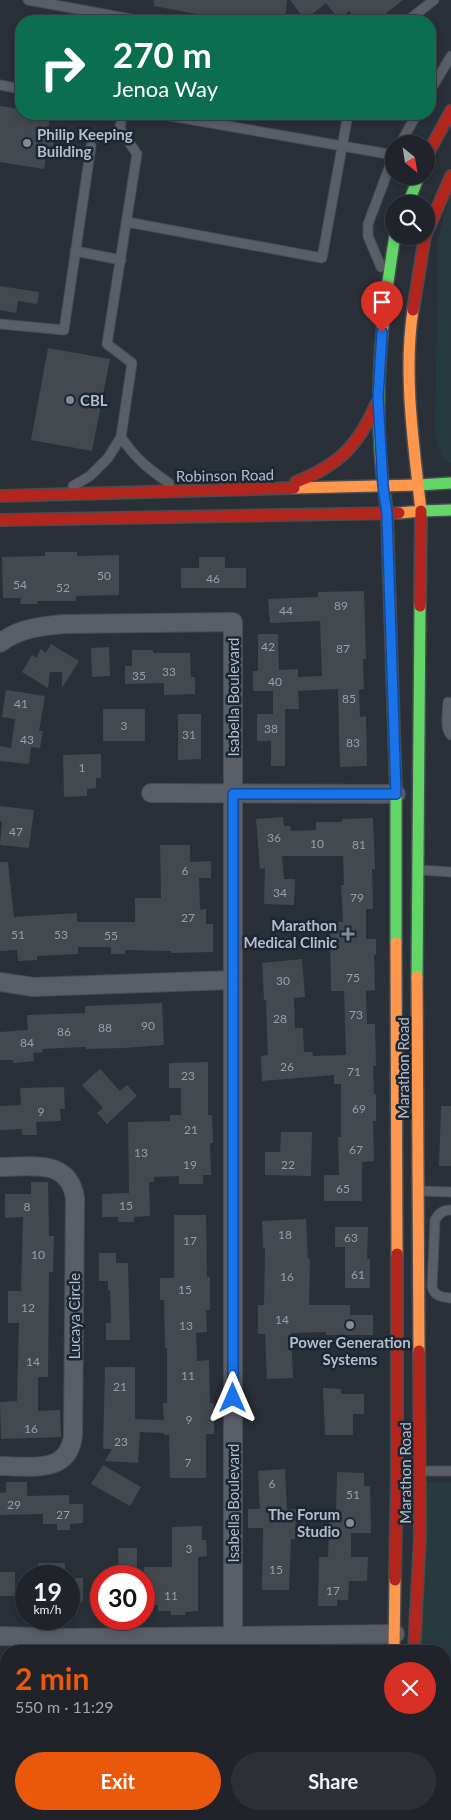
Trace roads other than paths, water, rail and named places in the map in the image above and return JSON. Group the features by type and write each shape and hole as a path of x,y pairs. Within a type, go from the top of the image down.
{"main road":[{"path":"435,140 451,111"},
{"name":"Marathon Road","path":"435,214 451,176"},
{"path":"260,490 315,476 343,456 366,428 378,398 385,294 393,245"},
{"name":"Marathon Road","path":"395,1643 408,1471 418,1191 416,870 421,511 411,424 410,332 424,245"},
{"name":"Marathon Road","path":"378,398 383,486 387,514 396,794 408,1471 420,1537 414,1645"},
{"name":"Robinson Road","path":"0,496 451,483"},
{"path":"0,520 387,514 451,510"}],"street":[{"name":"Isabella Boulevard","path":"0,643 14,633 42,626 65,624 233,622 233,1636"},
{"path":"151,793 396,794"},
{"path":"0,982 33,987 233,980"},
{"name":"Lucaya Circle","path":"0,1167 57,1170 70,1181 75,1198 73,1435 71,1448 63,1460 49,1465 0,1466"},
{"path":"0,1636 70,1645 233,1636 395,1643"}],"lane":[{"path":"28,0 107,15"},
{"path":"415,15 434,0"},
{"path":"436,81 451,56"},
{"path":"0,85 15,88"},
{"path":"67,494 68,488 90,476 108,458 121,437 132,363 107,344 137,154 120,129 121,120"},
{"path":"193,120 385,153"},
{"path":"126,222 322,258 347,120"},
{"path":"405,135 414,120"},
{"path":"0,324 64,330 91,146"},
{"path":"385,179 368,224 368,236 380,263 385,294"},
{"path":"75,251 120,260"},
{"path":"121,437 135,457 149,470 169,483 169,492"},
{"path":"448,702 447,727 451,735"},
{"path":"416,870 451,872"},
{"path":"418,1191 451,1192"},
{"path":"451,1210 442,1212 435,1220 432,1287 438,1296 451,1298"},
{"path":"408,1471 451,1471"}],"place":[{"name":"Philip Keeping Building","path":"27,143"},
{"name":"CBL","path":"70,400"},
{"name":"Marathon Medical Clinic","path":"348,934"},
{"name":"Power Generation Systems","path":"350,1325"},
{"name":"The Forum Studio","path":"350,1523"}]}
